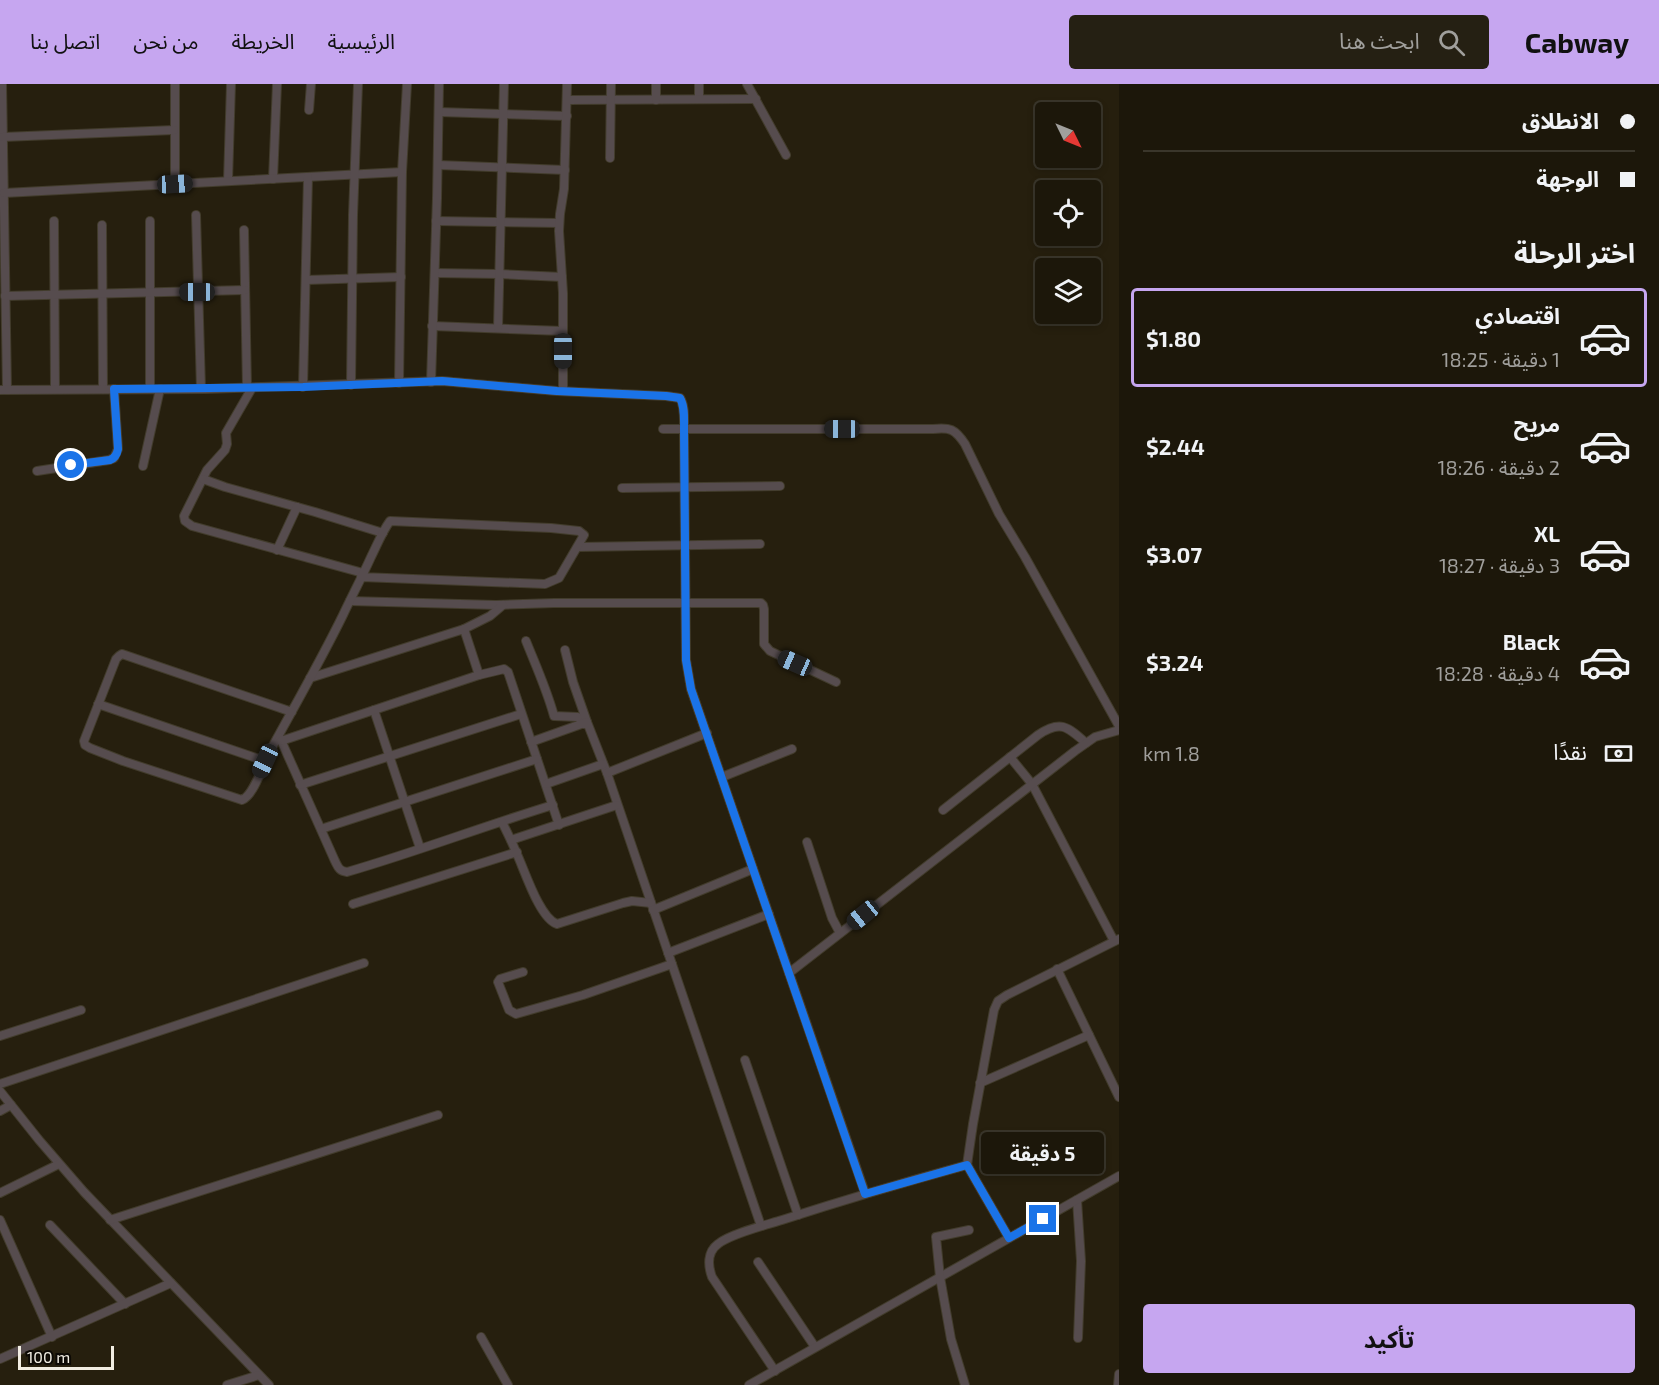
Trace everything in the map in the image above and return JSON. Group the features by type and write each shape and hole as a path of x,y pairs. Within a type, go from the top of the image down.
{"street":[{"path":"2,84 5,296 3,390 201,389 431,382 680,398 684,429 686,660 691,689 865,1194"},
{"path":"174,84 175,184"},
{"path":"228,181 231,84"},
{"path":"273,179 277,84"},
{"path":"309,110 311,84"},
{"path":"351,384 353,215 358,84"},
{"path":"399,382 402,172 407,84"},
{"path":"431,382 439,84"},
{"path":"498,328 504,84"},
{"path":"563,391 560,223 565,170 567,84"},
{"path":"610,158 611,84"},
{"path":"656,84 656,100"},
{"path":"699,84 699,99"},
{"path":"747,84 786,155"},
{"path":"567,100 756,99"},
{"path":"439,112 567,116"},
{"path":"3,137 174,130"},
{"path":"438,165 565,170"},
{"path":"4,193 402,172"},
{"path":"303,387 308,177"},
{"path":"196,215 201,389"},
{"path":"54,221 55,389"},
{"path":"150,221 150,389"},
{"path":"436,221 560,223"},
{"path":"102,225 104,389"},
{"path":"244,230 250,388 226,433 225,450 207,470 184,516 185,522 192,526 362,575 545,584 559,578 584,538 583,533 551,528 393,520 389,522 362,575 350,601 292,712 280,739 265,761 248,796 242,800 133,765 86,745 84,741 116,659 123,654 292,712"},
{"path":"435,273 562,277"},
{"path":"306,280 401,277"},
{"path":"5,296 245,290"},
{"path":"432,326 563,331"},
{"path":"38,471 114,458 118,449 114,389"},
{"path":"143,466 160,389"},
{"path":"663,429 944,428 952,430 958,434 964,444 999,514 1119,728 1086,743 789,973"},
{"path":"203,480 383,533"},
{"path":"622,488 780,486"},
{"path":"277,550 297,507"},
{"path":"578,548 760,544"},
{"path":"350,601 503,605 761,603 764,609 764,644 767,648 777,655 836,682"},
{"path":"310,678 464,629 490,616 503,605"},
{"path":"464,629 479,675"},
{"path":"526,641 540,679 548,693 554,716 578,717 585,723"},
{"path":"566,650 585,723 603,764 761,1226"},
{"path":"280,739 479,675 501,669 506,670 560,825"},
{"path":"98,704 265,761"},
{"path":"374,710 420,848"},
{"path":"300,785 521,714"},
{"path":"531,742 585,723"},
{"path":"943,810 1049,727 1058,725 1066,727 1086,743"},
{"path":"606,773 707,733"},
{"path":"280,739 340,870 343,872 384,861 553,805"},
{"path":"722,777 792,749"},
{"path":"1009,1238 967,1165 994,1010 998,1001 1007,994 1117,940 1032,784 1010,757"},
{"path":"321,829 537,759"},
{"path":"546,784 603,764"},
{"path":"511,840 617,806"},
{"path":"502,822 532,890 548,918 554,923 623,903 632,902 652,906 753,869"},
{"path":"807,842 832,918 840,933"},
{"path":"353,904 517,852"},
{"path":"668,953 769,914"},
{"path":"0,1084 364,963"},
{"path":"523,972 500,979 498,982 509,1010 516,1014 583,995 672,964"},
{"path":"1057,969 1119,1096"},
{"path":"0,1036 81,1010"},
{"path":"980,1083 1089,1035"},
{"path":"745,1060 798,1215"},
{"path":"0,1091 59,1164 110,1220 269,1385"},
{"path":"0,1111 11,1105"},
{"path":"110,1220 438,1115"},
{"path":"0,1193 59,1164"},
{"path":"775,1371 712,1277 709,1268 712,1250 725,1240 761,1226 967,1165"},
{"path":"749,1385 1119,1176"},
{"path":"1077,1200 1081,1261 1078,1338"},
{"path":"0,1220 51,1336"},
{"path":"50,1225 125,1304"},
{"path":"965,1385 951,1340 940,1277 936,1237 969,1230"},
{"path":"758,1262 815,1347"},
{"path":"0,1359 171,1283"},
{"path":"481,1337 508,1385"},
{"path":"1119,1374 1119,1385"},
{"path":"227,1385 259,1375"}],"route":[{"path":"71,465 110,460 117,454 114,389 303,387 442,381 680,398 684,429 686,660 691,689 865,1194 967,1165 1009,1238 1043,1219"}]}
